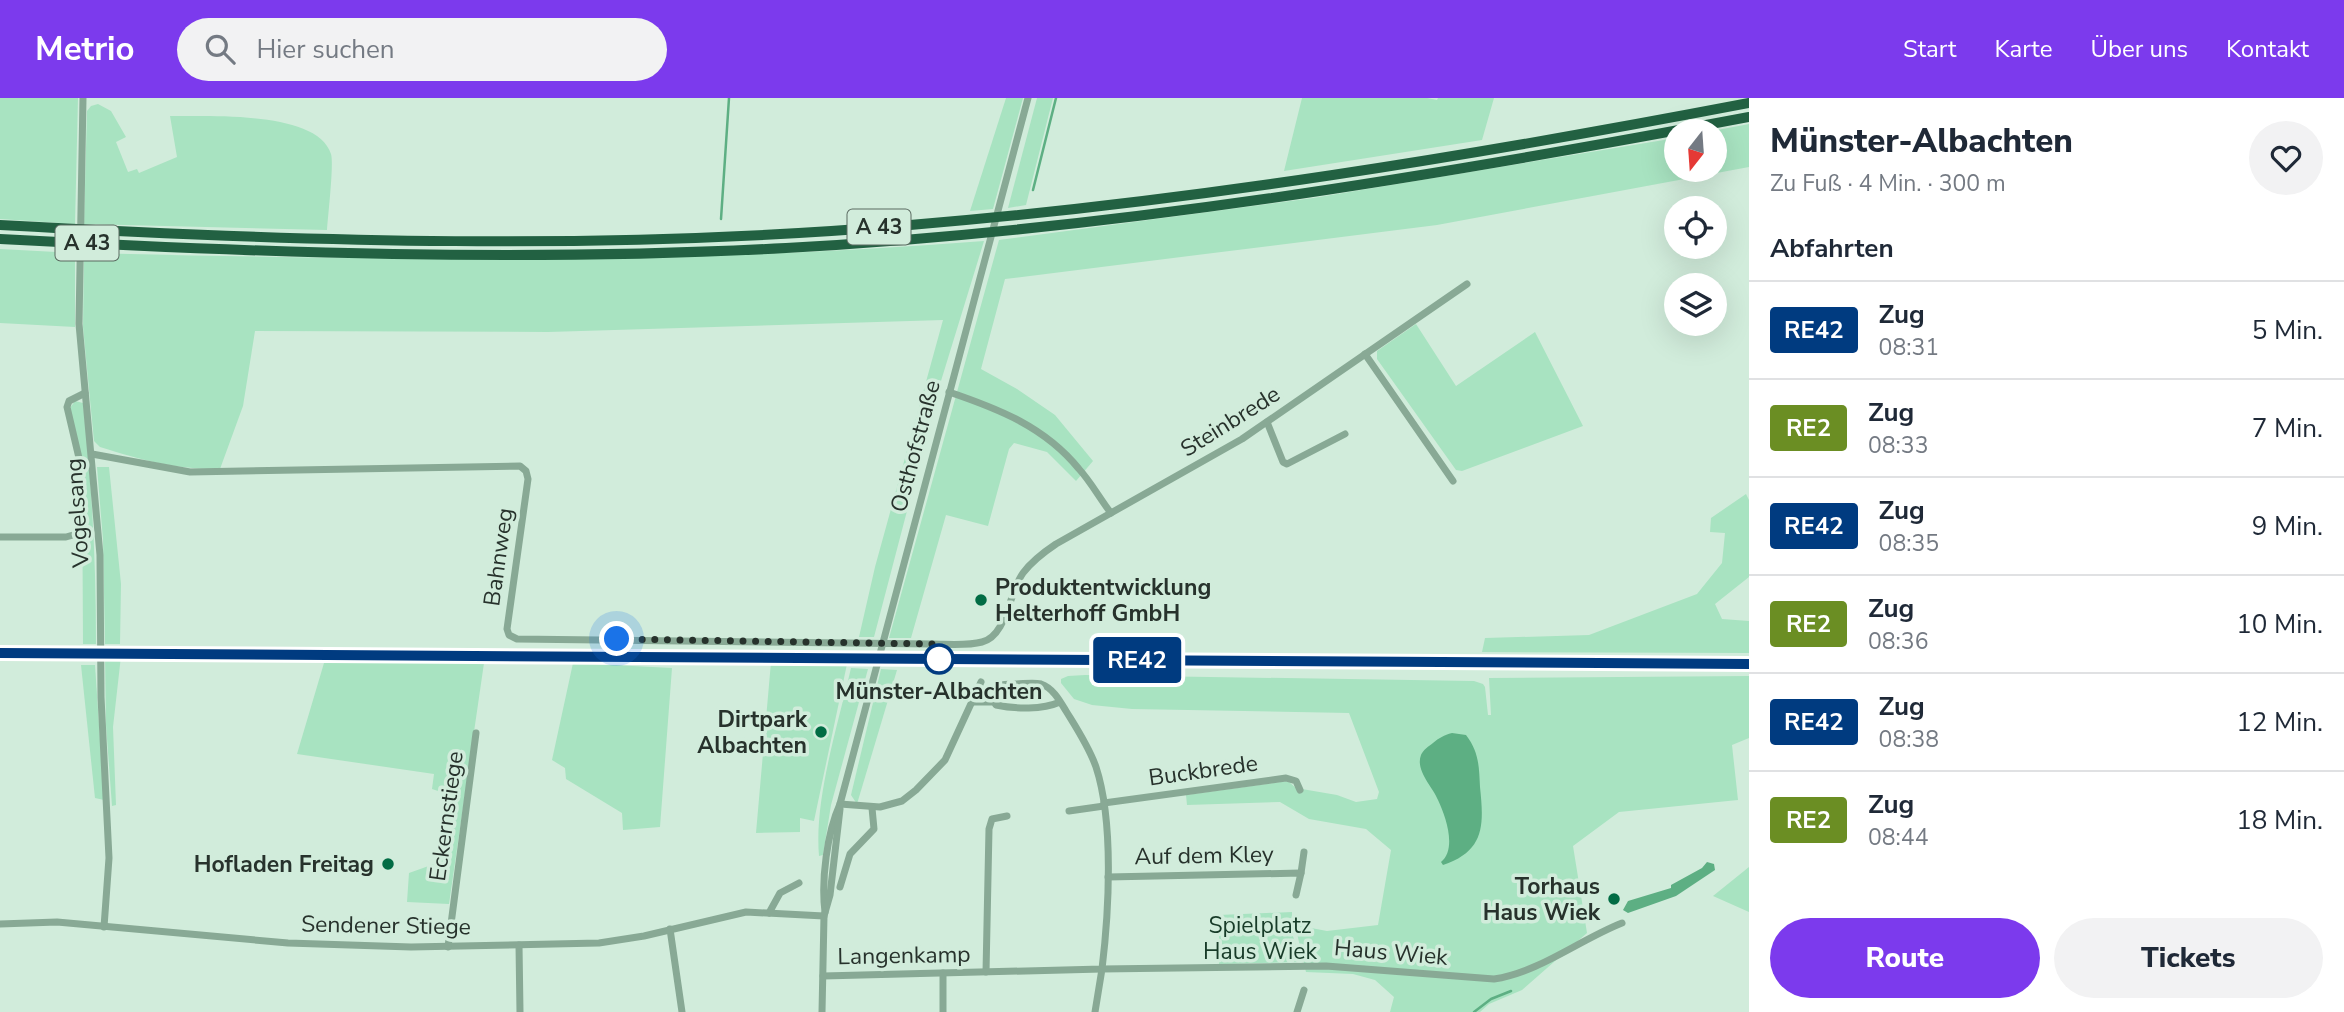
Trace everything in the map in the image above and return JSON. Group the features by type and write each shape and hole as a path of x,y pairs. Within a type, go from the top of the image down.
{"highway":[{"name":"A 43","path":"0,225 201,236 487,242 671,239 906,226 1054,212 1310,180 1749,103"},
{"name":"A 43","path":"0,239 316,253 488,256 672,253 814,246 1044,228 1190,211 1432,174 1749,117"}],"street":[{"name":"Vogelsang","path":"83,98 79,324 93,454 100,555 101,671 109,858 104,927"},
{"name":"Osthofstraße","path":"822,1012 824,914 830,895 840,804 1028,98"},
{"name":"Steinbrede","path":"998,632 1017,582 1035,559 1056,544 1242,439 1466,284"},
{"path":"1364,354 1453,481"},
{"path":"949,392 1021,420 1044,435 1079,469 1111,513"},
{"path":"0,537 66,537 80,533 79,458 67,408 69,401 85,393"},
{"path":"1267,422 1283,462 1287,464 1345,434"},
{"name":"Bahnweg","path":"93,454 190,472 520,466 526,471 528,479 507,629 509,635 517,639 946,644 985,642 998,632"},
{"path":"840,804 872,808 891,805 902,801 916,790 945,760 981,682"},
{"path":"993,702 994,689 1000,684 1036,684 1050,690 1060,702 1096,767 1104,804 1108,877 1102,968 1095,1012"},
{"path":"973,702 1042,708 1060,702"},
{"name":"Eckernstiege","path":"448,947 476,733"},
{"name":"Buckbrede","path":"1104,804 1286,778 1296,781 1300,790"},
{"path":"1069,811 1104,804"},
{"path":"840,887 850,854 874,829 872,808"},
{"name":"Langenkamp","path":"986,972 989,828 992,819 1007,816"},
{"name":"Auf dem Kley","path":"1296,895 1304,852"},
{"name":"Auf dem Kley","path":"1108,877 1301,873"},
{"path":"769,912 780,893 799,883"},
{"name":"Sendener Stiege","path":"0,924 57,922 288,943 448,947 599,943 733,914 824,914"},
{"name":"Haus Wiek","path":"1102,968 1326,966 1494,979 1509,977 1622,923"},
{"path":"670,929 682,1012"},
{"path":"519,945 520,1012"},
{"name":"Langenkamp","path":"822,976 1102,968"},
{"path":"943,973 943,1012"},
{"path":"1297,1012 1304,990"}],"green space":[{"path":"0,98 78,98 75,224 0,219"},
{"path":"1006,98 1023,98 993,209 970,211"},
{"path":"1037,98 1053,98 1026,205 1008,208"},
{"path":"1302,98 1494,98 1482,140 1284,171"},
{"path":"98,104 111,111 126,137 116,142 128,172 137,169 139,173 177,157 170,116 260,119 305,130 322,140 331,154 327,230 84,224 87,111"},
{"path":"1749,124 1749,167 1727,171 1727,128"},
{"path":"1664,140 1664,182 1668,182 1437,225 1005,279 981,369 1055,415 1093,461 1076,481 1047,452 1014,443 1009,449 988,526 946,515 911,638 889,638 999,240 1313,198"},
{"path":"984,241 941,381 874,637 859,637 875,567 943,320 548,332 255,331 243,406 220,469 188,468 159,463 100,447 94,441 83,327 84,253 534,259 759,254"},
{"path":"0,249 75,253 75,327 0,323"},
{"path":"1416,324 1456,386 1535,332 1583,426 1462,471 1456,470 1377,359 1377,351"},
{"path":"75,401 83,403 89,463 96,644 83,644 82,458 70,408"},
{"path":"97,467 109,467 121,584 120,644 105,644 103,540"},
{"path":"1746,494 1749,500 1749,577 1715,604 1722,619 1749,621 1749,653 1482,652 1485,638 1589,635 1697,594 1722,563 1725,533 1710,532 1711,518"},
{"path":"105,655 121,656 113,727 116,805 112,806 106,725"},
{"path":"771,662 847,664 814,821 800,818 800,832 756,833"},
{"path":"324,663 484,663 449,904 407,902 409,873 437,863 447,794 432,789 434,774 297,754"},
{"path":"573,663 672,668 660,827 623,830 622,813 566,779 565,768 552,760"},
{"path":"81,665 95,665 104,800 95,798"},
{"path":"851,668 868,669 831,805 823,855 819,856 818,834 824,786"},
{"path":"881,669 897,670 857,804 851,795"},
{"path":"1068,676 1474,681 1485,687 1488,715 1491,715 1489,678 1749,676 1749,738 1732,745 1738,800 1619,812 1573,846 1587,933 1522,990 1489,1004 1480,1012 1390,1012 1394,997 1375,980 1353,974 1306,972 1295,925 1327,931 1378,925 1391,850 1366,829 1309,819 1280,802 1187,805 1186,795 1288,781 1296,788 1337,795 1356,802 1377,799 1379,792 1349,713 1132,709 1092,705 1074,699 1061,683 1061,679"},
{"path":"1749,867 1749,912 1713,896"},
{"name":"Spielplatz Haus Wiek","path":"1292,912 1292,933 1301,962 1219,964 1219,915"}],"shaded area":[{"path":"1452,733 1466,735 1476,753 1482,813 1479,835 1474,844 1457,859 1443,865 1441,862 1446,856 1449,841 1447,824 1438,800 1422,773 1420,761 1426,748"},
{"path":"1707,862 1714,864 1715,870 1676,896 1628,913 1623,910 1628,901 1671,888 1671,885 1702,868"}],"waterway":[{"path":"721,219 729,98"},
{"path":"1033,190 1056,98"},
{"path":"1474,1012 1491,999 1511,991"}],"railway":[{"path":"0,653 1749,664"}],"train":[{"name":"RE42","path":"0,653 1749,664"}],"place":[{"name":"Produktentwicklung Helterhoff GmbH","path":"981,600"},
{"name":"Münster-Albachten","path":"939,659"},
{"name":"Dirtpark Albachten","path":"821,732"},
{"name":"Hofladen Freitag","path":"388,864"},
{"name":"Torhaus Haus Wiek","path":"1614,899"}],"route":[{"path":"617,639 932,644 939,659"}]}
